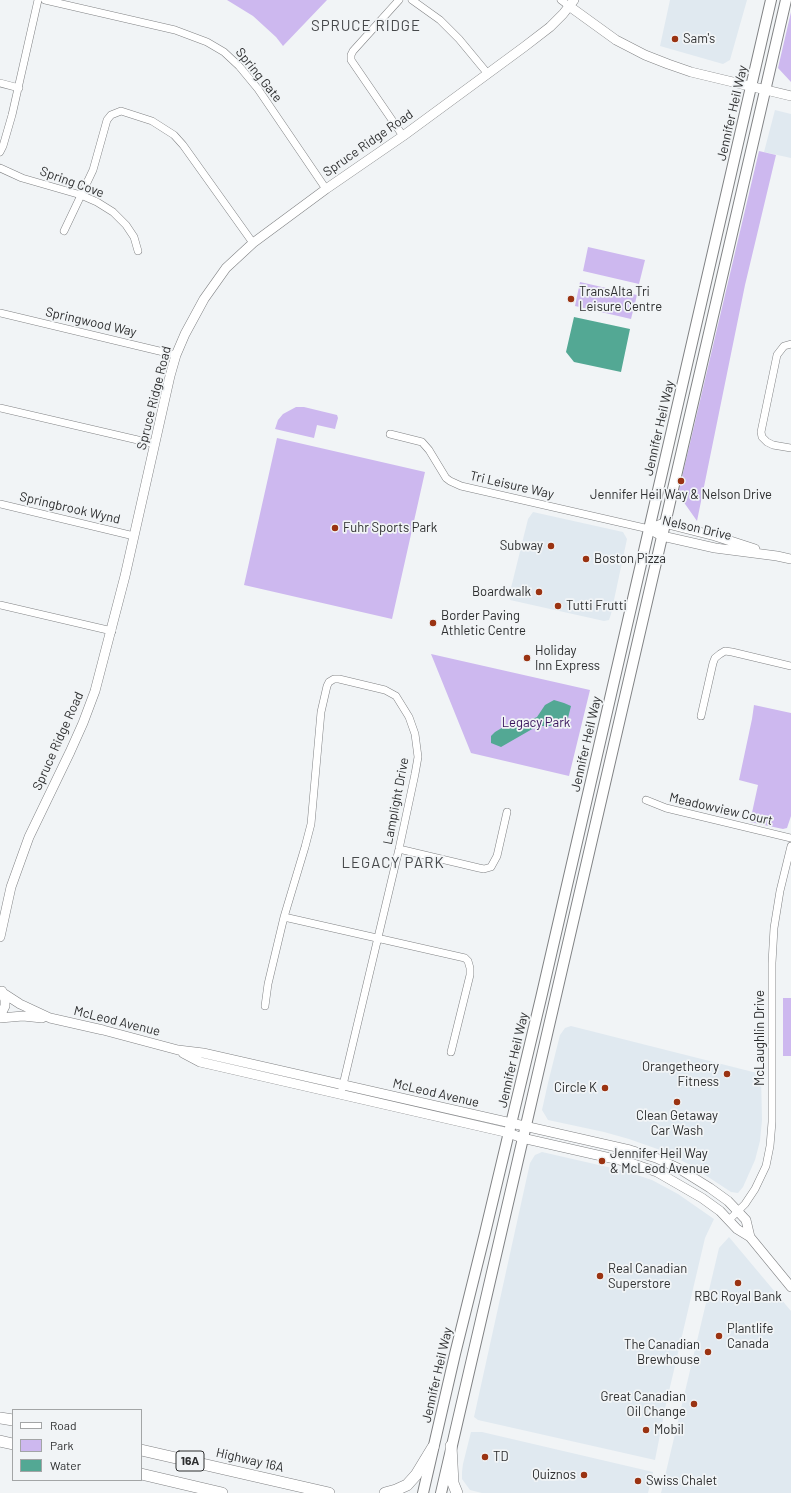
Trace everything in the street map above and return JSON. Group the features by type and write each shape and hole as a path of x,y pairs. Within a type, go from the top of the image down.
{"main road":[{"name":"Jennifer Heil Way","path":"423,1493 510,1128 771,0"},
{"name":"Jennifer Heil Way","path":"440,1493 786,0"},
{"path":"0,1418 12,1420"},
{"path":"0,1441 12,1444"},
{"path":"451,1446 453,1483 457,1493"},
{"path":"385,1493 408,1485 433,1447"},
{"name":"Highway 16A","path":"142,1450 329,1493"},
{"name":"16A","path":"142,1474 222,1493"}],"street":[{"path":"0,152 5,140 18,88 38,0"},
{"name":"Spring Gate","path":"45,0 175,30 207,42 224,52 239,66 258,89 326,189"},
{"path":"399,0 353,51 351,60 403,136"},
{"path":"412,0 440,20 459,39 488,74"},
{"path":"561,0 571,3 604,32 645,55 692,72 791,96"},
{"name":"Spruce Ridge Road","path":"0,937 20,861 34,826 83,723 95,691 112,631 176,355 194,316 210,289 226,268 253,243 326,189 403,136 488,74 550,27 571,3"},
{"path":"0,83 18,88"},
{"path":"64,231 92,170 107,120 115,112 121,111 152,121 174,135 183,145 253,243"},
{"name":"Spring Cove","path":"0,168 22,178 98,202 113,212 126,225 134,237 138,251"},
{"name":"Springwood Way","path":"0,313 176,355"},
{"path":"791,344 784,346 777,355 761,432 762,437 767,442 773,445 791,448"},
{"path":"0,408 155,444"},
{"name":"Tri Leisure Way","path":"390,434 422,442 450,482 461,486 649,529"},
{"name":"Springbrook Wynd","path":"0,504 134,536"},
{"name":"Nelson Drive","path":"649,529 664,524 714,536 777,556"},
{"name":"Nelson Drive","path":"649,529 662,536 715,548 791,559"},
{"path":"0,605 112,631"},
{"path":"701,716 713,664 715,658 720,654 732,652 791,666"},
{"name":"Lamplight Drive","path":"264,1006 284,916 306,847 311,824 321,712 327,686 329,682 334,679 392,693 402,704 413,726 418,757 399,849 341,1095"},
{"name":"Meadowview Court","path":"646,800 666,808 791,838"},
{"path":"399,849 484,869 491,867 497,856 507,812"},
{"name":"McLaughlin Drive","path":"729,1220 738,1212 750,1197 761,1178 766,1166 770,1146 772,1122 772,963 774,928 780,892 791,846"},
{"path":"284,916 462,957 468,962 470,975 451,1052"},
{"path":"0,1017 5,1006 2,991"},
{"name":"McLeod Avenue","path":"2,991 20,1004 50,1018"},
{"name":"McLeod Avenue","path":"0,1017 23,1016 50,1018 103,1030 178,1050 202,1053 343,1085 510,1128 522,1138 628,1162 657,1172 687,1187 720,1211 737,1229 750,1237 791,1287"},
{"name":"McLeod Avenue","path":"178,1050 200,1062 341,1095 510,1128 526,1125 610,1144 656,1158 678,1168 728,1201 746,1220 750,1237"}],"shaded area":[{"path":"670,0 747,0 730,60 723,64 660,46"},
{"path":"775,110 791,114 791,158 764,152"},
{"path":"533,512 623,532 627,539 609,620 604,621 510,600 509,596 528,519"},
{"path":"571,1026 761,1074 762,1120 760,1141 755,1160 743,1187 738,1193 731,1192 690,1165 663,1151 604,1132 548,1120 542,1110 548,1083 560,1035 565,1028"},
{"name":"Real Canadian Superstore","path":"542,1152 625,1171 652,1180 678,1194 714,1219 705,1238 666,1404 655,1460 478,1420 474,1417 530,1163 535,1155"},
{"path":"729,1237 791,1311 791,1493 661,1493 719,1248"},
{"path":"471,1432 482,1432 653,1472 648,1493 482,1493 470,1490 462,1479 462,1472"}],"green space":[{"path":"227,0 327,0 283,46 276,37 253,16"},
{"path":"791,12 791,82 778,68"},
{"path":"759,151 776,155 745,285 697,521 678,494"},
{"path":"588,247 645,260 639,284 583,271"},
{"path":"580,282 637,295 631,319 575,306"},
{"path":"296,407 304,407 337,415 338,418 335,429 317,425 314,438 275,429 278,420 283,414"},
{"name":"Fuhr Sports Park","path":"277,438 425,472 392,619 244,585"},
{"name":"Legacy Park","path":"431,654 590,690 569,776 471,753"},
{"path":"754,705 791,713 791,816 787,828 783,829 750,822 758,785 739,780"},
{"path":"783,998 791,998 791,1056 783,1056"}],"water":[{"path":"574,317 630,329 621,372 574,362 566,352"},
{"path":"554,700 571,706 567,722 559,726 541,726 534,728 501,747 491,743 491,736 495,732 510,723 528,721 537,717 545,705"}],"place":[{"name":"Sam's","path":"675,39"},
{"name":"TransAlta Tri Leisure Centre","path":"571,299"},
{"name":"Jennifer Heil Way & Nelson Drive","path":"681,481"},
{"name":"Fuhr Sports Park","path":"335,528"},
{"name":"Subway","path":"551,546"},
{"name":"Boston Pizza","path":"586,559"},
{"name":"Boardwalk","path":"539,592"},
{"name":"Tutti Frutti","path":"558,606"},
{"name":"Border Paving Athletic Centre","path":"433,623"},
{"name":"Holiday Inn Express","path":"527,658"},
{"name":"Orangetheory Fitness","path":"727,1074"},
{"name":"Circle K","path":"605,1088"},
{"name":"Clean Getaway Car Wash","path":"677,1102"},
{"name":"Jennifer Heil Way & McLeod Avenue","path":"602,1161"},
{"name":"Real Canadian Superstore","path":"600,1276"},
{"name":"RBC Royal Bank","path":"738,1283"},
{"name":"Plantlife Canada","path":"719,1336"},
{"name":"The Canadian Brewhouse","path":"708,1352"},
{"name":"Great Canadian Oil Change","path":"694,1404"},
{"name":"Mobil","path":"646,1430"},
{"name":"TD","path":"485,1457"},
{"name":"Quiznos","path":"584,1475"},
{"name":"Swiss Chalet","path":"638,1481"}],"district":[{"name":"SPRUCE RIDGE","path":"366,26"},
{"name":"LEGACY PARK","path":"393,863"}]}
